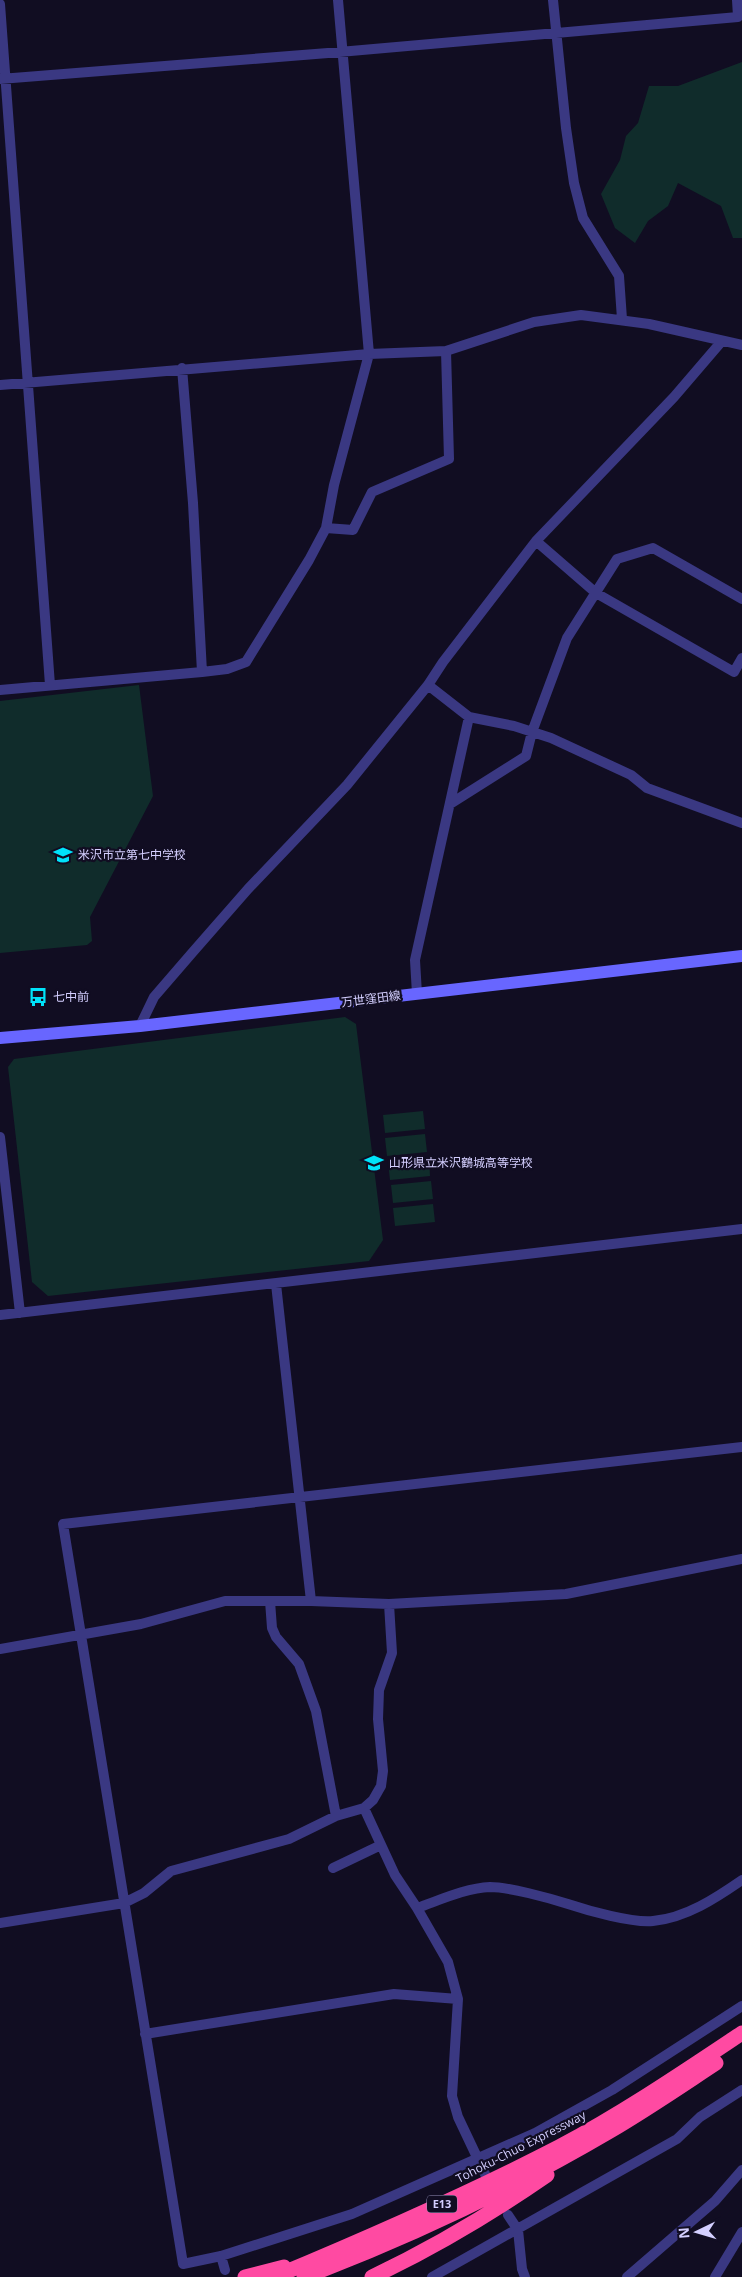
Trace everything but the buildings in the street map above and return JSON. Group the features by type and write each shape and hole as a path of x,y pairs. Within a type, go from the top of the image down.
{"highway":[{"name":"Tohoku-Chuo Expressway","path":"274,2277 442,2203 559,2147 644,2098 742,2034"},
{"name":"E13","path":"304,2277 447,2215 556,2161 610,2131 742,2046"},
{"path":"372,2277 408,2260 477,2220 610,2131"},
{"path":"245,2277 323,2256"}],"main road":[{"name":"万世窪田線","path":"0,1038 140,1026 742,956"}],"street":[{"path":"0,690 202,672 226,669 246,662 309,560 326,528 334,485 369,354 341,52 338,0"},
{"path":"553,0 566,128 574,183 583,218 619,276 622,319"},
{"path":"3,78 341,52 738,17 737,0"},
{"path":"0,4 3,78 50,685"},
{"path":"0,385 182,368 234,366 369,354 446,351 534,322 581,315 622,319 742,345"},
{"path":"140,1026 154,997 248,889 347,785 428,685 443,662 536,541 674,397 722,341"},
{"path":"326,528 353,530 372,492 449,459 446,351"},
{"path":"182,368 193,504 202,672"},
{"path":"536,541 596,593 734,672 742,658"},
{"path":"450,804 526,756 532,732 567,638 617,560 653,548 742,599"},
{"path":"428,685 469,717 514,726 567,745 599,762 631,775 647,788 742,823"},
{"path":"418,994 414,960 469,717"},
{"path":"0,1137 20,1313"},
{"path":"0,1315 742,1229"},
{"path":"276,1284 311,1600"},
{"path":"742,1446 63,1524 183,2264 221,2256 352,2214 535,2133 582,2108 742,2006"},
{"path":"0,1649 141,1624 225,1601 311,1600 389,1604 566,1594 742,1559"},
{"path":"270,1601 272,1628 276,1637 299,1664 316,1711 336,1816"},
{"path":"0,1923 124,1903 144,1893 171,1871 289,1838 336,1816 364,1808 373,1800 381,1786 383,1771 378,1719 379,1690 392,1653 389,1604"},
{"path":"364,1808 395,1875 417,1908 448,1962 458,1999 452,2096 458,2117 485,2174"},
{"path":"333,1868 381,1845"},
{"path":"417,1908 459,1893 490,1887 548,1898 584,1910 653,1921 691,1911 714,1899 742,1880"},
{"path":"145,2034 394,1994 458,1999"},
{"path":"432,2277 676,2139 700,2117 742,2090"},
{"path":"627,2277 714,2200 742,2170"},
{"path":"508,2215 518,2230 522,2269 525,2277"},
{"path":"715,2277 742,2232"},
{"path":"221,2256 225,2270"}],"green space":[{"path":"742,62 742,238 733,238 721,206 678,183 668,206 648,221 635,243 615,228 601,194 620,160 626,136 638,123 649,86 678,86"},
{"name":"米沢市立第七中学校","path":"139,685 153,796 90,917 92,941 87,945 0,953 0,701"},
{"path":"345,1017 356,1024 383,1240 369,1261 48,1296 32,1282 8,1067 14,1059"},
{"path":"423,1111 425,1129 385,1133 383,1115"},
{"path":"425,1134 427,1152 387,1156 385,1138"},
{"path":"429,1158 430,1176 390,1180 388,1162"},
{"path":"431,1181 433,1199 393,1203 391,1185"},
{"path":"433,1204 435,1222 395,1226 393,1208"}],"place":[{"name":"米沢市立第七中学校","path":"63,855"},
{"name":"七中前","path":"38,997"},
{"name":"山形県立米沢鶴城高等学校","path":"374,1163"}]}
